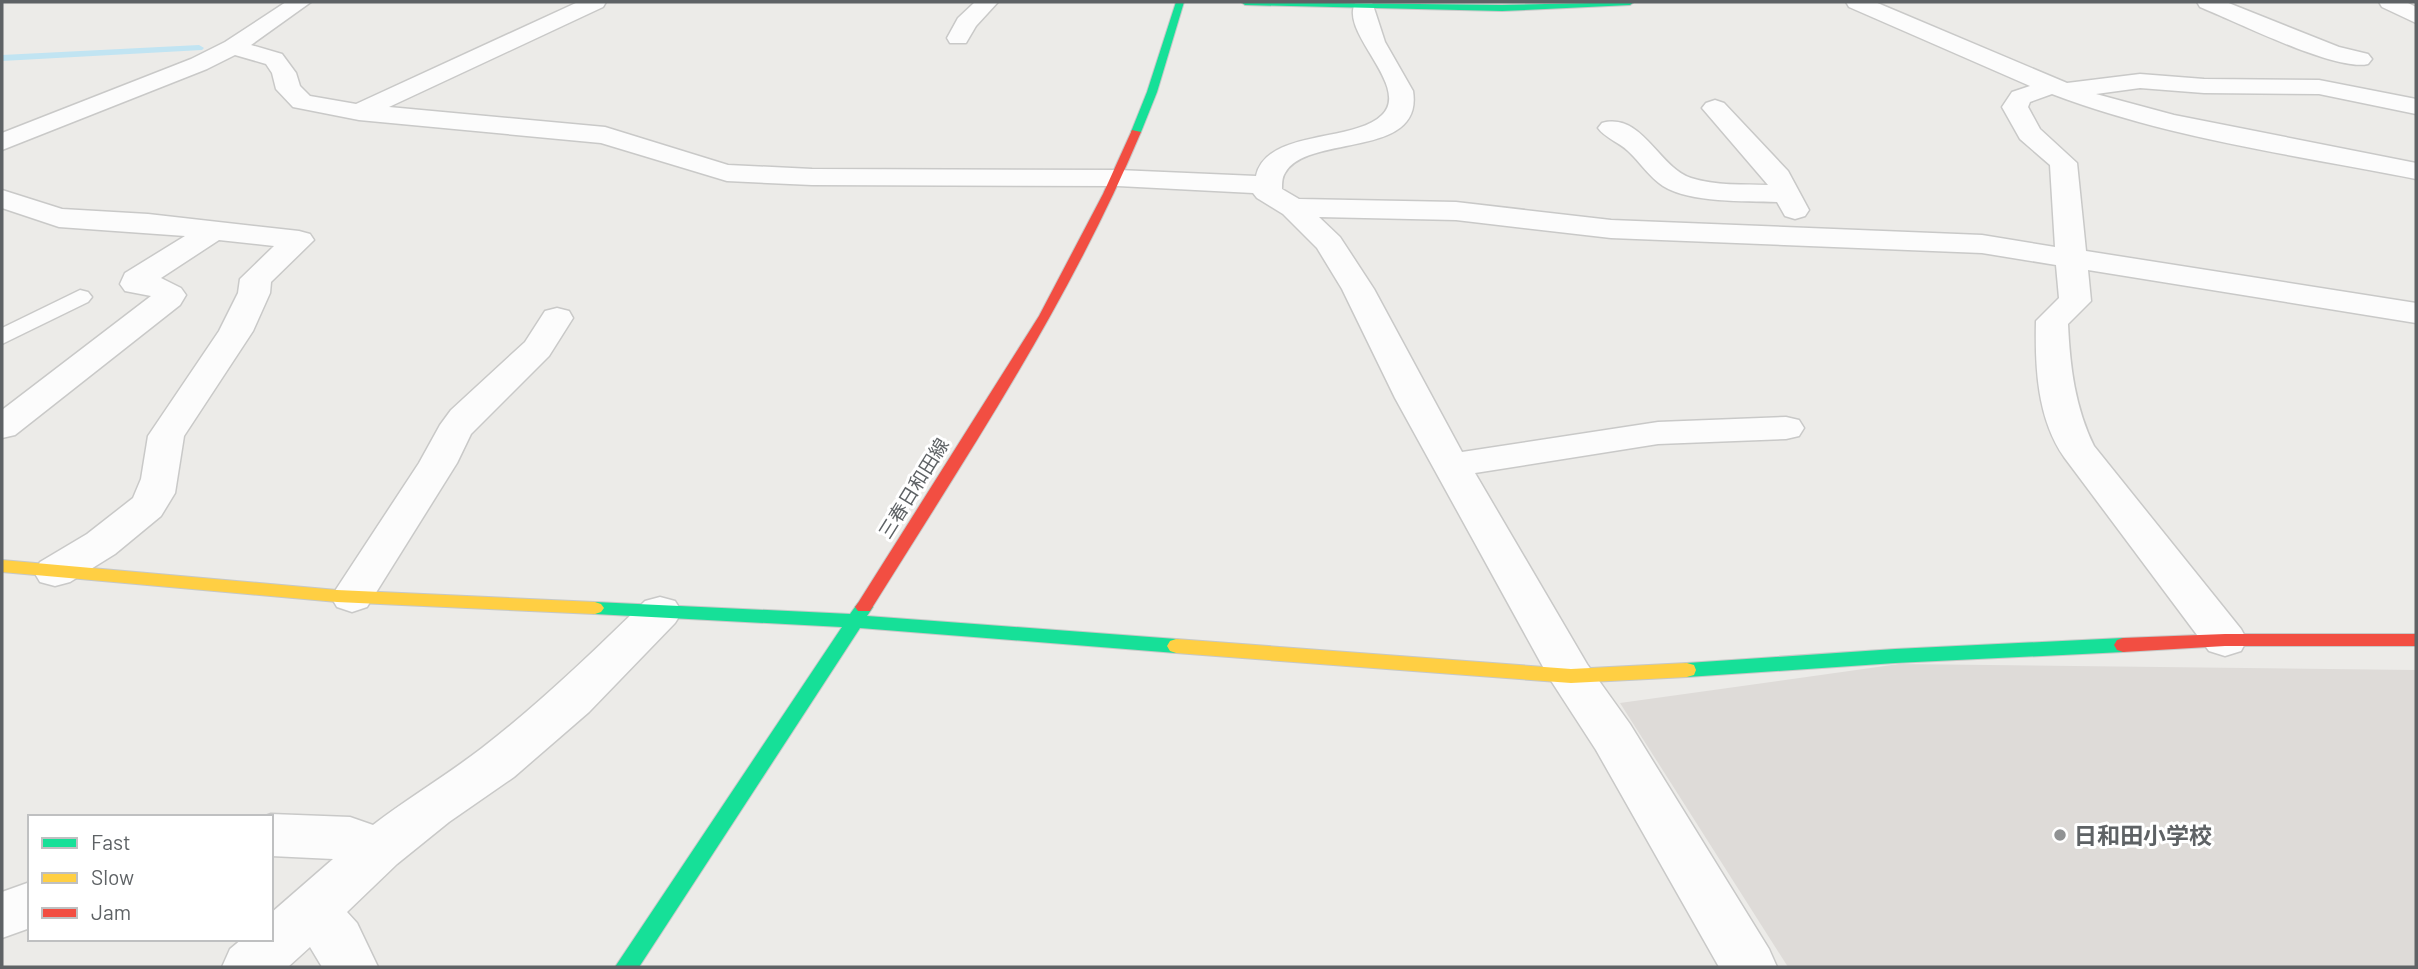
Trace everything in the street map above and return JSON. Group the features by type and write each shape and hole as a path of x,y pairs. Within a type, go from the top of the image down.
{"main road":[{"name":"三春日和田線","path":"626,967 855,621 1068,282 1118,178 1152,92 1180,2"},
{"path":"1245,2 1547,7 1630,2"},
{"path":"2,566 352,597 855,621 1571,676 1606,676 1895,656 2225,640 2416,640"}],"street":[{"path":"2,142 199,64 233,47 300,2"},
{"path":"359,111 595,2"},
{"path":"958,38 966,23 987,2"},
{"path":"1857,2 2058,88 2137,115 2416,171"},
{"path":"2208,2 2332,53 2360,58"},
{"path":"2390,2 2416,16"},
{"path":"1364,6 1366,21 1376,45 1383,53 1399,88 1402,99 1396,118 1383,128 1327,143 1281,160 1273,165 1266,175 1280,197 1329,243 1358,289 1451,465 1571,676 1613,737 1749,967"},
{"path":"233,47 274,59 284,73 288,89 302,102 359,111 605,135 727,173 812,177 1118,178 1280,197 1456,211 1611,229 1968,243 2073,257 2416,313"},
{"path":"2225,640 2077,449 2066,429 2057,399 2052,365 2052,321 2075,301 2063,163 2029,133 2015,107 2021,97 2058,88 2132,81 2204,86 2319,87 2416,106"},
{"path":"1715,108 1778,177 1808,237"},
{"path":"1611,128 1621,132 1643,150 1661,170 1684,185 1787,194"},
{"path":"2,199 36,208 59,218 148,223 299,240 256,279 254,293 236,331 166,436 156,494 147,507 102,544 55,572"},
{"path":"2,427 169,298 170,295 157,286 136,284 136,280 214,231"},
{"path":"352,597 464,418 537,349 557,318"},
{"path":"1451,465 1658,433 1786,428"},
{"path":"250,967 379,849 431,808 497,763 573,700 660,612"},
{"path":"273,835 350,838 379,849"},
{"path":"2,915 28,906"},
{"path":"312,910 338,940 350,967"}],"lane":[{"path":"2,337 80,297"}],"shaded area":[{"name":"日和田小学校","path":"1899,664 2416,670 2416,967 1788,967 1620,703"}],"waterway":[{"path":"2,58 199,48"}],"traffic: fast":[{"path":"1136,132 1152,92 1180,2"},
{"path":"1245,2 1502,8 1630,2"},
{"path":"626,967 864,607"},
{"path":"595,608 855,621 1176,646"},
{"path":"1687,670 2123,645"}],"traffic: slow":[{"path":"2,566 337,596 595,608"},
{"path":"1176,646 1571,676 1687,670"}],"traffic: jam":[{"path":"864,607 1046,316 1079,256 1136,132"},
{"path":"2123,645 2225,640 2416,640"}],"place":[{"name":"日和田小学校","path":"2060,835"}]}
